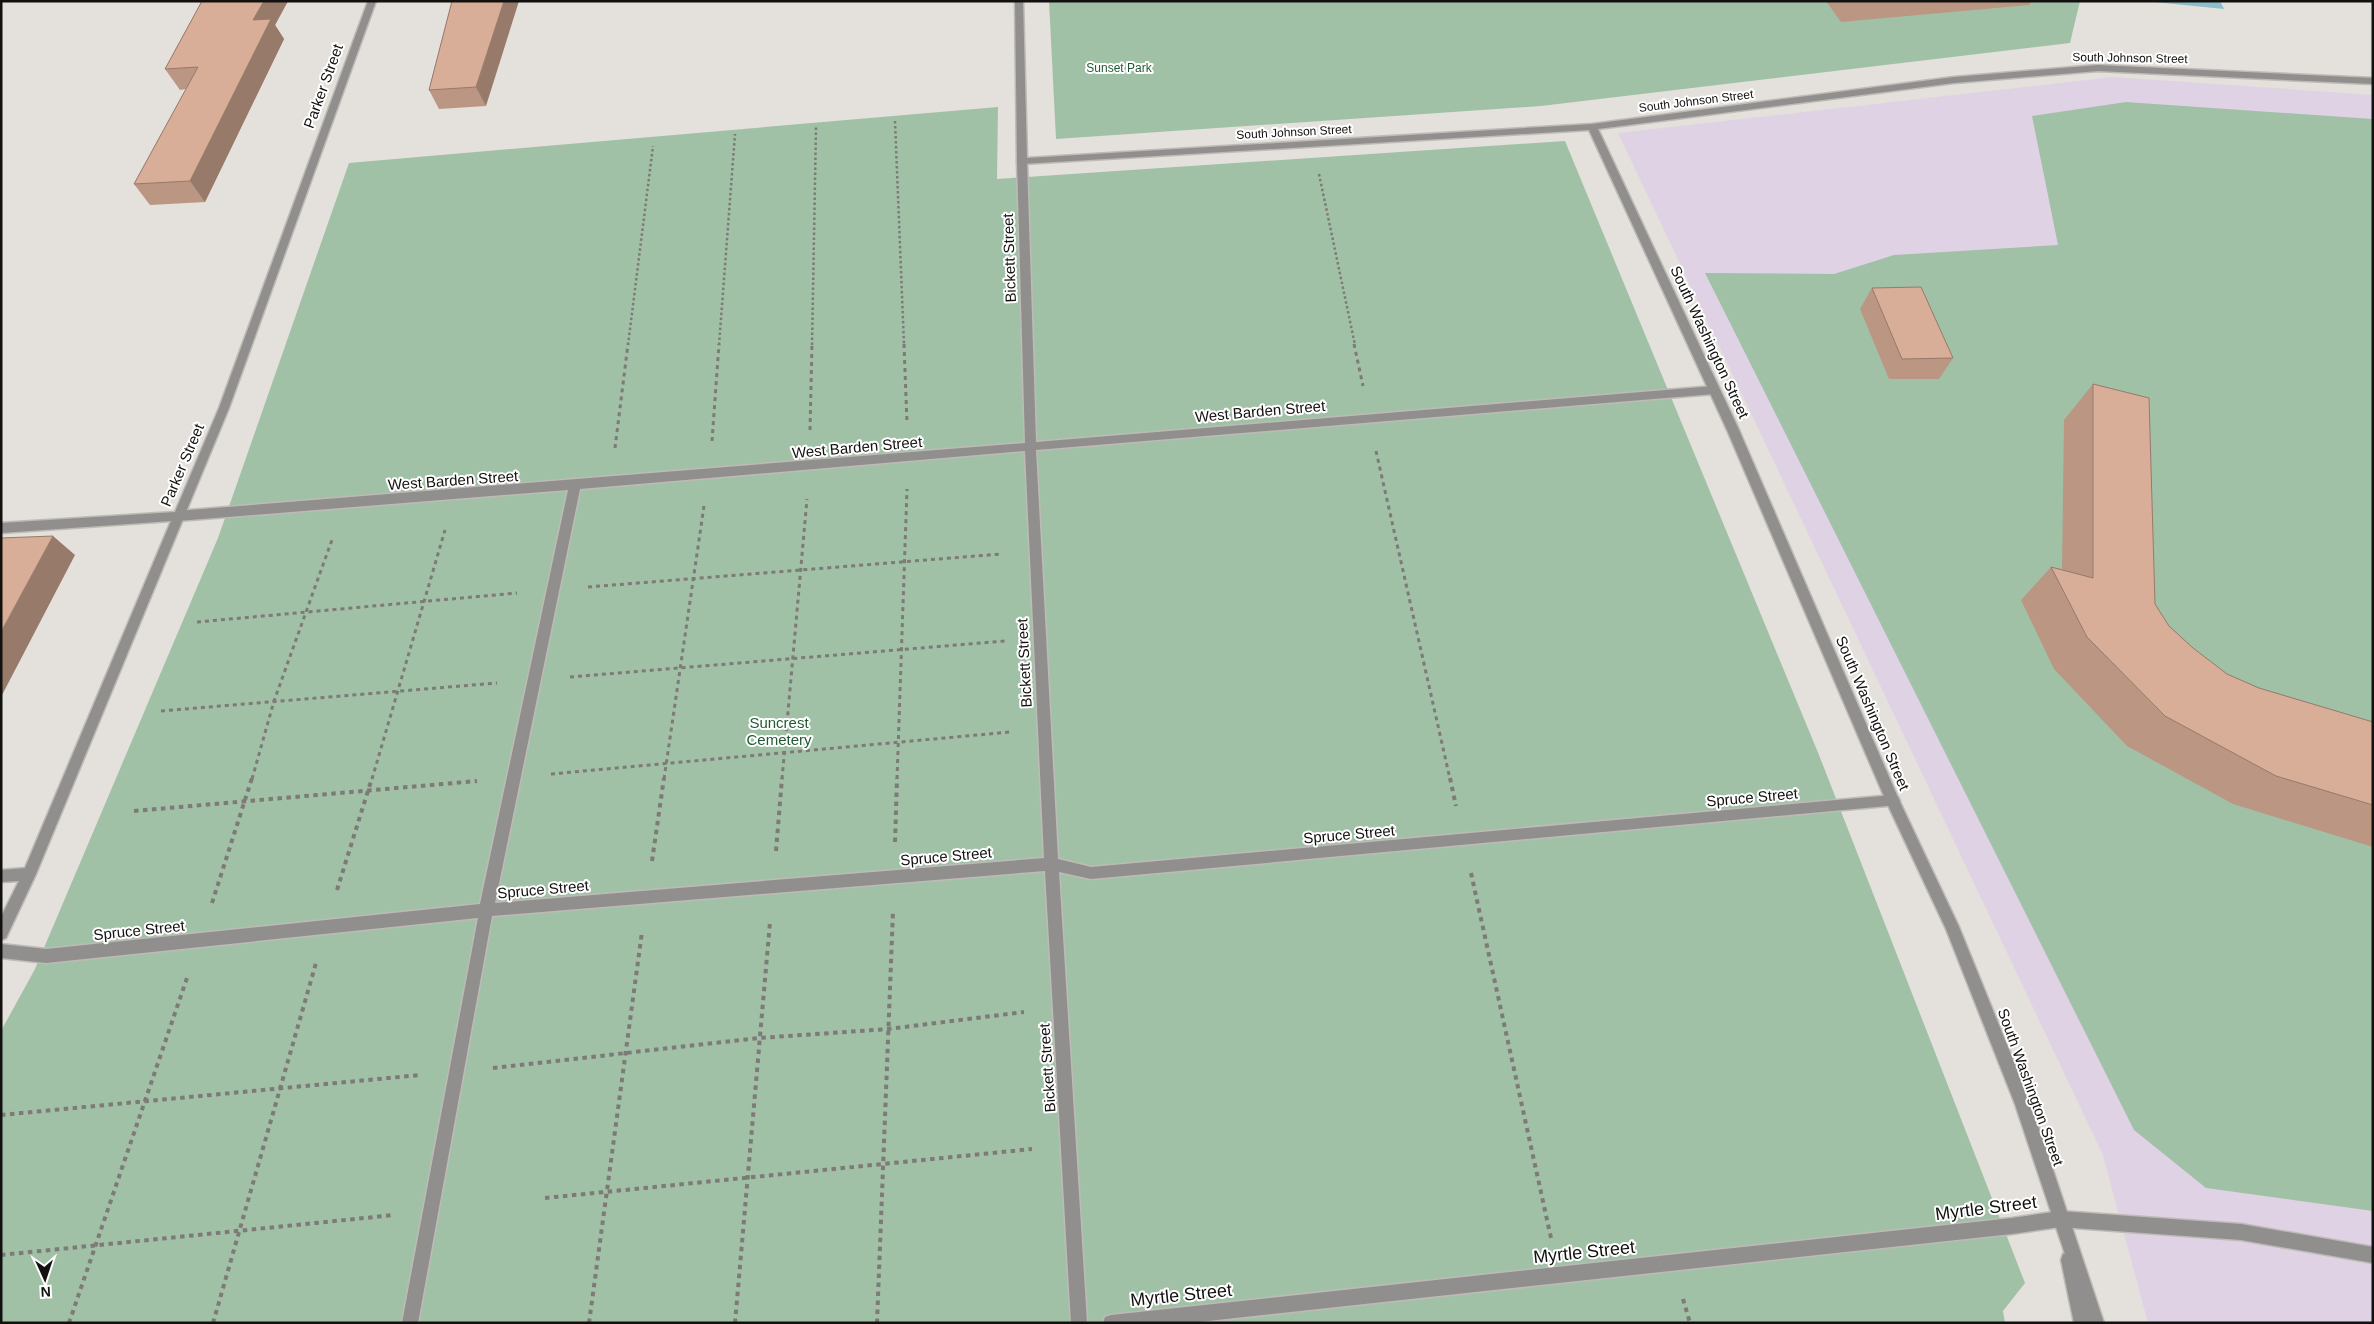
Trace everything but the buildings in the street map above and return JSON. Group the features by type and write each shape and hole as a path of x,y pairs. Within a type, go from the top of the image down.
{"street":[{"name":"Parker Street","path":"1,933 29,874 136,620 177,516 224,408 372,1"},
{"name":"Bickett Street","path":"1019,1 1034,552 1050,864 1079,1323"},
{"name":"South Johnson Street","path":"1022,161 1592,127 1954,80 2098,68 2373,81"},
{"name":"South Washington Street","path":"1592,127 1714,390 1894,801 1952,927 2013,1078 2096,1323"},
{"name":"West Barden Street","path":"1,528 575,486 1369,417 1714,390"},
{"path":"410,1323 486,910 575,486"},
{"name":"Spruce Street","path":"1,951 46,956 486,910 1050,864 1091,873 1894,801"},
{"path":"1,876 29,874"},
{"path":"2060,1219 2082,1323"},
{"name":"Myrtle Street","path":"1111,1323 2012,1226 2060,1219 2241,1232 2373,1256"}],"path":[{"path":"878,1323 908,458 895,121"},
{"path":"735,1323 810,466 816,127"},
{"path":"590,1323 647,897 709,474 735,134"},
{"path":"610,483 653,146"},
{"path":"1318,167 1369,417 1559,1275"},
{"path":"196,622 800,569 1034,552"},
{"path":"161,711 1039,638"},
{"path":"134,811 898,744 1043,729"},
{"path":"1,1115 456,1072 759,1038 888,1029 1059,1007"},
{"path":"545,1198 1068,1145"},
{"path":"1,1255 229,1234 430,1211"}],"shaded area":[{"path":"2113,77 2373,95 2373,1323 2148,1323 2103,1155 1618,133"}],"green space":[{"name":"Sunset Park","path":"1049,1 2080,1 2070,43 1541,106 1056,139"},
{"path":"2126,102 2373,119 2373,1211 2206,1188 2134,1130 1705,273 1834,274 1894,255 2058,245 2032,116"},
{"name":"Suncrest Cemetery","path":"998,107 997,179 1565,141 1819,755 2025,1283 2003,1311 2005,1323 1,1323 1,1031 35,969 218,538 349,163"}],"water":[{"path":"2144,1 2220,1 2224,9"}]}
